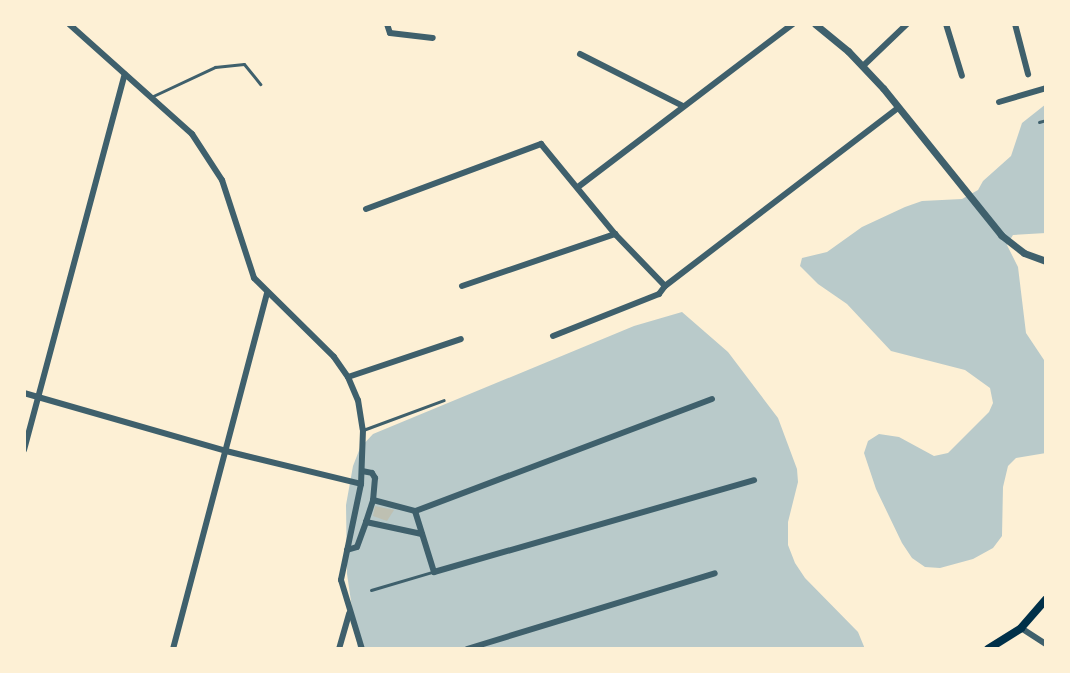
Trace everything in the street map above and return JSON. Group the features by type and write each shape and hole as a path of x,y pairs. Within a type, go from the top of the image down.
{"main road":[{"path":"988,649 1021,628 1046,599"}],"street":[{"path":"69,24 192,134 210,157 222,180 254,278 334,357 348,377 358,400 363,430 362,471 341,580 362,649"},
{"path":"387,24 390,33 433,38"},
{"path":"578,187 793,24"},
{"path":"815,24 863,66 1001,235 1024,253 1046,261"},
{"path":"863,66 907,24"},
{"path":"946,24 962,76"},
{"path":"1015,24 1028,74"},
{"path":"580,54 683,106"},
{"path":"24,450 125,74"},
{"path":"999,102 1046,88"},
{"path":"553,336 659,294 665,286 898,108"},
{"path":"366,209 541,144 615,234 665,286"},
{"path":"462,286 615,234"},
{"path":"173,649 267,293"},
{"path":"348,377 461,339"},
{"path":"24,393 226,451 361,484"},
{"path":"373,500 415,511 712,399"},
{"path":"347,550 357,547 373,500 375,478 372,473 362,471"},
{"path":"415,511 434,572 754,480"},
{"path":"366,522 422,534"},
{"path":"467,649 715,573"},
{"path":"339,649 349,613"},
{"path":"1021,628 1046,644"}],"lane":[{"path":"151,97 215,67 244,64 260,84"},
{"path":"1039,122 1046,120"},
{"path":"363,430 444,400"},
{"path":"371,590 434,572"}],"shaded area":[{"path":"1046,104 1046,233 1013,235 1007,245 1018,267 1026,333 1046,363 1046,453 1016,458 1008,466 1003,487 1002,536 993,548 973,559 940,568 925,567 912,558 902,543 876,489 864,453 868,441 879,434 899,437 934,456 948,453 989,412 993,403 990,388 965,370 891,351 847,304 818,284 800,266 802,258 827,252 862,227 905,207 922,201 962,199 978,190 983,181 1011,156 1022,123"},
{"path":"682,312 728,352 778,418 797,469 798,482 788,522 788,545 805,578 858,632 865,649 358,649 347,574 346,505 353,466 360,448 373,434 634,326"}],"building":[{"path":"375,506 394,510 387,521 373,516"}]}
